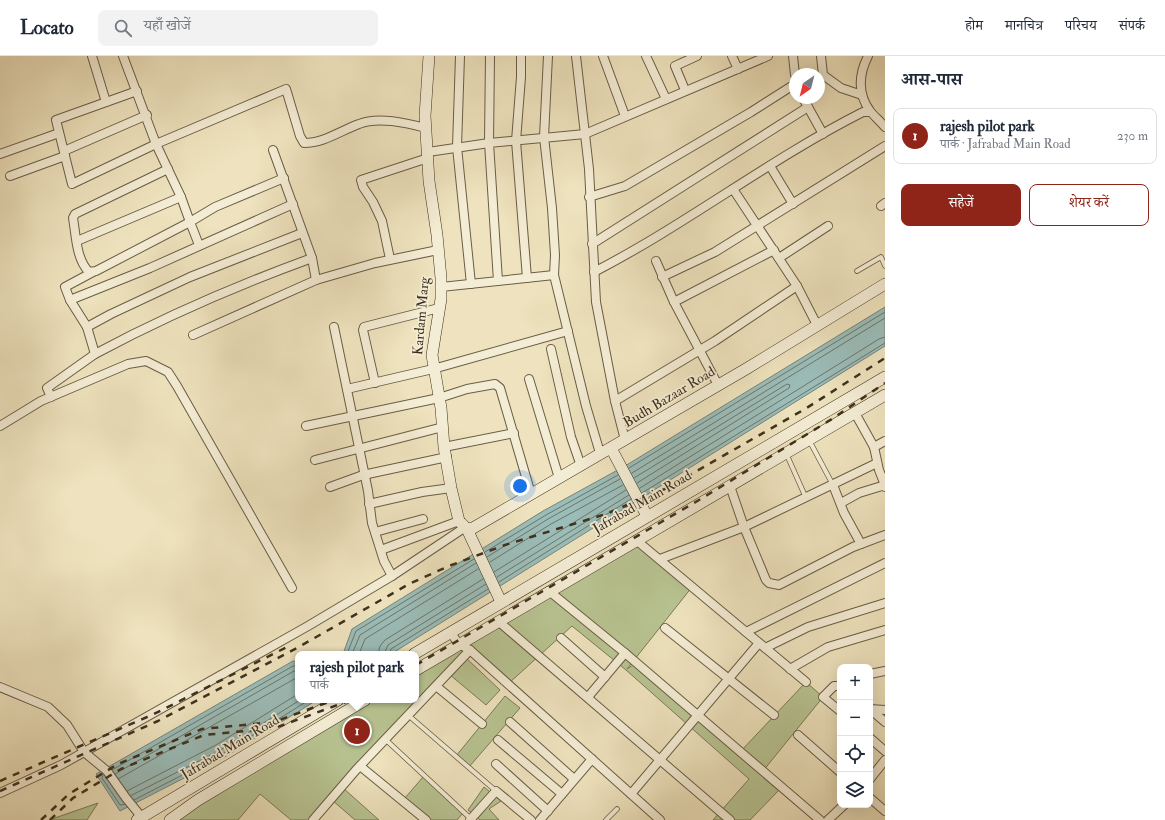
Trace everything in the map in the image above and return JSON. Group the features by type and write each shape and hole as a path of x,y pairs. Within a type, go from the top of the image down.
{"main road":[{"name":"Kardam Marg","path":"429,56 426,128 428,181 438,235 441,287 439,308 432,343 434,369 451,488 463,526 501,602"},
{"name":"Budh Bazaar Road","path":"463,526 473,528 718,385 885,284"},
{"name":"Jafrabad Main Road","path":"419,651 885,377"},
{"path":"419,668 885,395"},
{"path":"611,448 647,516"},
{"name":"Jafrabad Main Road","path":"141,819 333,703"},
{"name":"Jafrabad Main Road","path":"170,820 198,800 360,703"}],"street":[{"path":"92,56 106,102"},
{"path":"124,56 156,144 181,197 199,246"},
{"path":"460,56 458,147 471,284"},
{"path":"490,56 489,143 498,281"},
{"path":"521,56 521,77 516,141 527,278"},
{"path":"548,56 544,137 552,208 555,255 554,274 600,453"},
{"path":"576,56 585,134 596,302 615,401 625,440"},
{"path":"604,56 625,116"},
{"path":"646,56 666,99"},
{"path":"686,90 675,66 695,56"},
{"path":"732,56 738,69"},
{"path":"390,259 382,221 373,202 363,187 361,180 428,155 458,147 585,134 768,56"},
{"path":"792,56 794,68"},
{"path":"821,56 823,75 841,88 862,95"},
{"path":"868,56 861,75 860,87 870,112 885,127"},
{"path":"589,197 625,186 751,112 789,88"},
{"path":"137,91 56,120 72,184 156,144 286,89 304,143 316,143 360,123 368,122 396,122 426,128"},
{"path":"806,104 823,134"},
{"path":"592,244 808,107"},
{"path":"594,272 668,231 823,134 863,112 870,112"},
{"path":"10,176 64,154 146,115"},
{"path":"0,154 59,133"},
{"path":"662,277 715,252 885,146"},
{"path":"273,150 312,258 316,280"},
{"path":"770,166 793,204"},
{"path":"93,272 89,272 83,264 73,218 75,214 168,169"},
{"path":"95,354 87,327 70,300 65,287 190,222 215,207 284,178"},
{"path":"733,189 797,286 817,325"},
{"path":"77,241 181,197"},
{"path":"70,300 150,268 293,204"},
{"path":"779,258 828,226"},
{"path":"87,327 111,314 190,277 302,233"},
{"path":"193,335 316,280 390,259 438,250"},
{"path":"674,302 774,250"},
{"path":"51,397 47,388 95,354 176,314 256,279 312,258"},
{"path":"656,261 674,302 718,385"},
{"path":"441,287 554,274"},
{"path":"615,401 699,350 797,286"},
{"path":"375,383 364,327 439,308"},
{"path":"334,327 375,532 392,576"},
{"path":"347,389 434,369 568,331"},
{"path":"550,349 571,437 581,466"},
{"path":"0,426 41,401 128,364 146,361 168,372 178,386 292,588"},
{"path":"529,379 559,478"},
{"path":"306,426 439,398 495,384 500,388 531,494"},
{"path":"841,503 859,493 885,486 874,447 855,413"},
{"path":"315,460 443,427"},
{"path":"330,486 363,475 514,433"},
{"path":"874,447 885,441"},
{"path":"660,559 744,527 833,485 880,467"},
{"path":"833,485 847,518 861,544"},
{"path":"730,486 744,527 766,580 774,585 779,585 861,544 885,535"},
{"path":"369,504 422,492 451,488"},
{"path":"375,532 423,519"},
{"path":"381,550 463,526"},
{"path":"0,793 61,765 392,576 463,526"},
{"path":"636,540 806,682"},
{"path":"746,632 885,563"},
{"path":"549,591 625,653 820,820"},
{"path":"631,794 728,679 762,645 808,627 885,603"},
{"path":"498,621 730,820"},
{"path":"665,628 774,716"},
{"path":"790,669 828,647 885,630"},
{"path":"450,632 459,644 470,650 660,820"},
{"path":"561,638 605,677"},
{"path":"313,820 360,766 470,650"},
{"path":"588,697 625,653"},
{"path":"873,673 885,671"},
{"path":"436,686 482,724"},
{"path":"837,686 823,697 837,709"},
{"path":"0,687 48,707 67,725 84,752 107,771 141,819"},
{"path":"873,709 885,710"},
{"path":"873,712 885,722"},
{"path":"510,722 574,779"},
{"path":"798,736 837,769"},
{"path":"498,740 562,794"},
{"path":"873,741 885,751"},
{"path":"540,820 592,759"},
{"path":"873,775 885,760"},
{"path":"496,764 548,811"},
{"path":"360,766 426,820"},
{"path":"471,820 496,791 531,820"},
{"path":"873,801 885,811"},
{"path":"828,820 841,808"}],"lane":[{"path":"858,271 880,257 885,266"},
{"path":"809,440 833,485"},
{"path":"786,453 806,499"},
{"path":"408,715 496,791"},
{"path":"386,739 471,820"},
{"path":"606,820 617,809"}],"green space":[{"path":"636,540 692,587 627,669 636,663 740,752 806,682 823,697 763,771 782,787 750,820 713,820 749,779 626,670 572,626 508,684 470,651 465,657 500,690 486,705 449,674 343,788 379,820 355,820 332,800 314,820 291,820 260,794 238,820 174,820 363,703 419,703 419,668"},
{"path":"505,696 520,708 469,767 456,756"},
{"path":"423,777 463,813 457,820 430,820 405,798"},
{"path":"484,787 501,801 489,809 499,820 480,820 468,810"},
{"path":"98,803 87,820 49,820"}],"water":[{"path":"885,307 885,346 396,651 344,651 352,629 543,511 625,466"},
{"path":"293,661 295,661 295,703 312,703 223,758 120,811 96,774"}],"railway":[{"path":"0,791 158,721 297,648 409,584 449,566 505,545 606,514 667,488 805,409 885,358"},
{"path":"419,663 699,500 832,419 885,383"},
{"path":"0,781 154,714 289,646"},
{"path":"41,820 69,794 118,764 202,729 274,722 326,703"},
{"path":"50,820 73,798 121,769 204,735 275,728 343,703"}],"place":[{"name":"rajesh pilot park","path":"357,731"}]}
